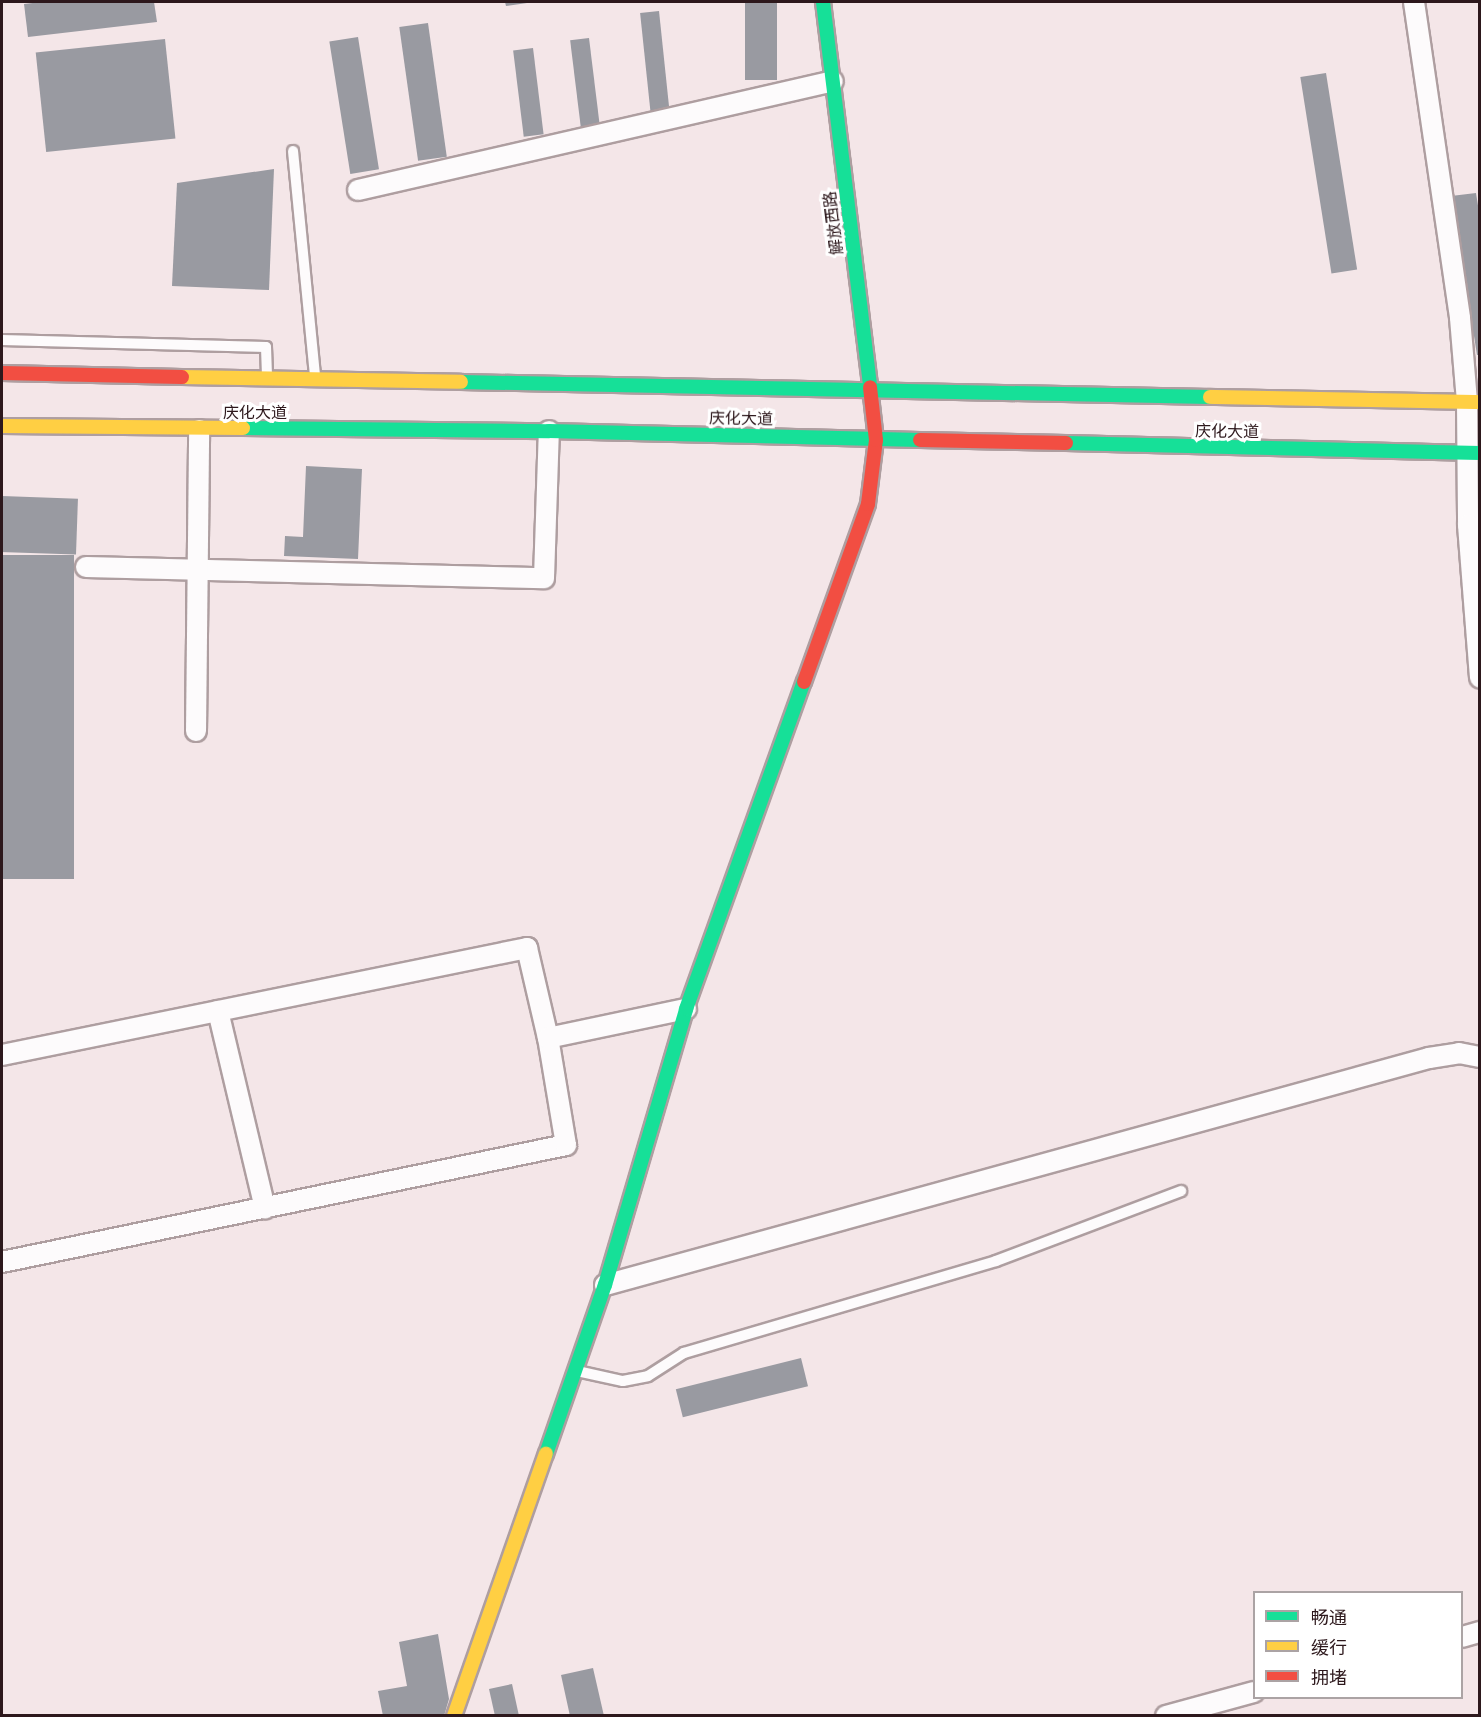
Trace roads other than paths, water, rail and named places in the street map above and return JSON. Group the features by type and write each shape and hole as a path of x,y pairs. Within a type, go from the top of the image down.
{"main road":[{"name":"解放西路","path":"808,2 826,82"},
{"name":"解放西路","path":"823,2 826,82 863,391 862,440"},
{"name":"庆化大道","path":"2,373 1473,402"},
{"name":"解放西路","path":"454,1716 606,1285 686,1009 868,504 876,440 863,391"},
{"name":"庆化大道","path":"2,426 199,430 549,431 1474,453"}],"street":[{"path":"1414,2 1473,402 1474,453 1468,525 1479,672"},
{"path":"358,190 826,82"},
{"path":"196,731 199,430"},
{"path":"86,567 544,578 549,431"},
{"path":"2,1055 527,948 548,1038 566,1145 2,1262"},
{"path":"548,1038 686,1009"},
{"path":"218,1011 265,1208"},
{"path":"606,1285 1429,1058 1459,1053 1479,1057"},
{"path":"1463,1636 1479,1632"},
{"path":"1166,1716 1253,1692"}],"lane":[{"path":"293,151 316,379"},
{"path":"2,340 266,347 267,378"},
{"path":"576,1371 623,1381 648,1376 684,1353 996,1261 1181,1191"}]}
